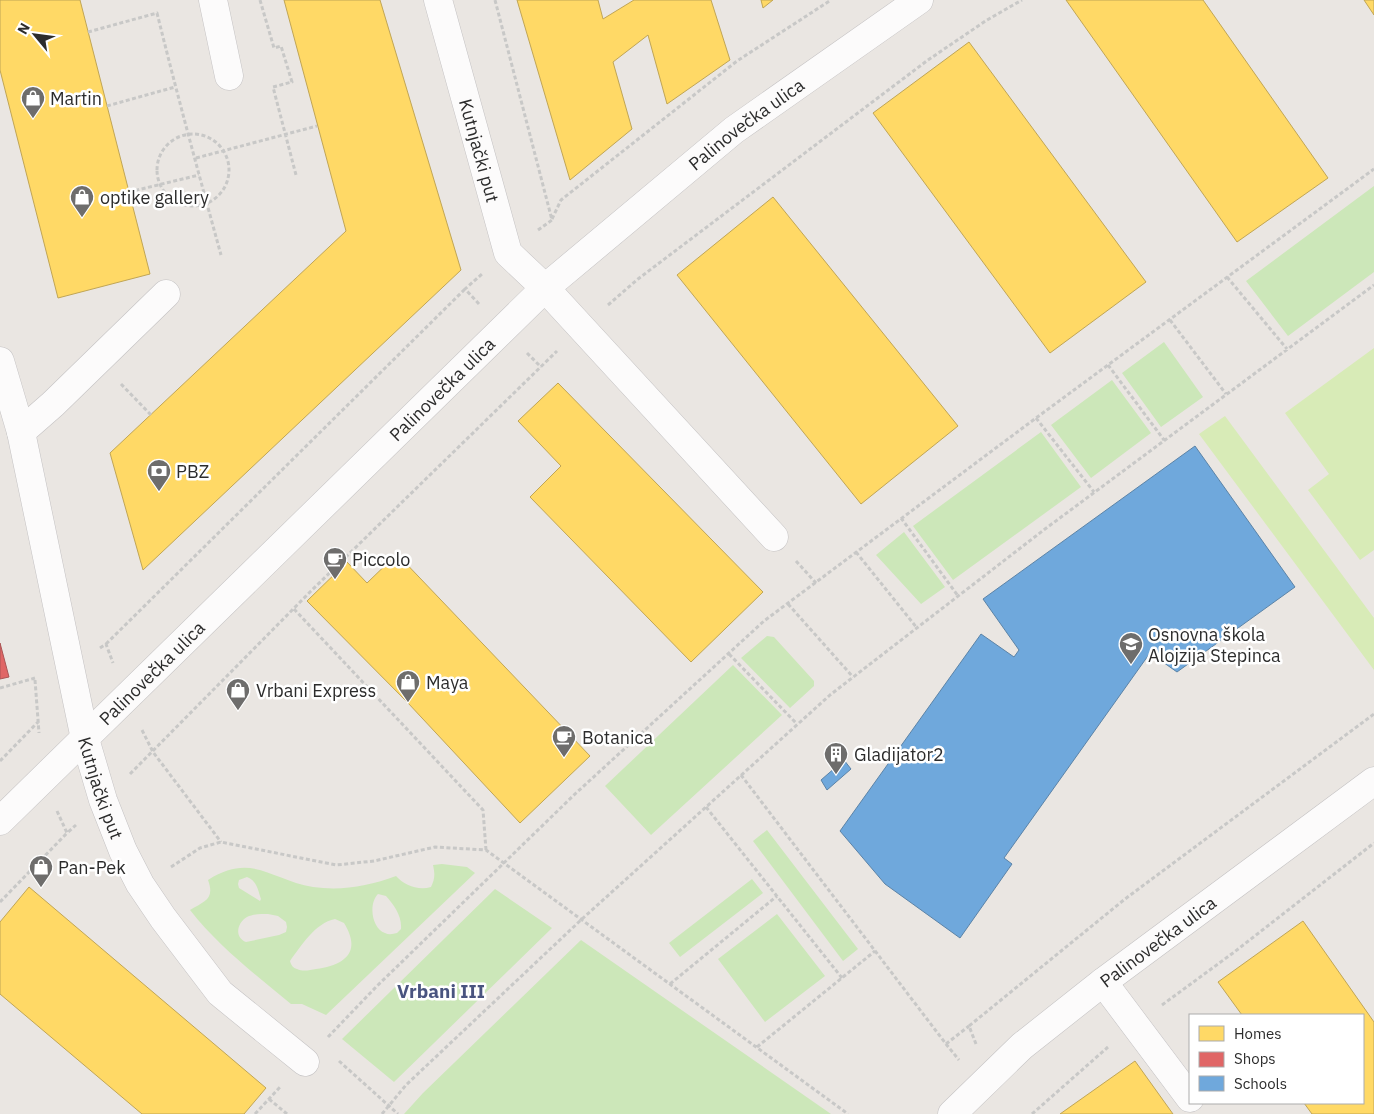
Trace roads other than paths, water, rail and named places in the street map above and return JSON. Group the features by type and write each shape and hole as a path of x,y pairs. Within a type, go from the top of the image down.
{"street":[{"path":"213,0 229,76"},
{"name":"Kutnjački put","path":"438,0 508,253 545,288"},
{"name":"Palinovečka ulica","path":"0,821 545,288 734,130 919,0"},
{"path":"545,288 774,537"},
{"path":"21,432 166,294"},
{"name":"Kutnjački put","path":"0,361 21,432 85,739 103,800 123,851 140,884 163,918 220,993 313,1053"},
{"name":"Palinovečka ulica","path":"952,1114 1022,1046 1102,982 1374,781"},
{"path":"1102,982 1189,1097"},
{"path":"1195,1104 1203,1114"}],"place":[{"name":"Martin","path":"33,119"},
{"name":"optike gallery","path":"82,218"},
{"name":"PBZ","path":"159,492"},
{"name":"Piccolo","path":"335,580"},
{"name":"Osnovna škola Alojzija Stepinca","path":"1131,665"},
{"name":"Maya","path":"408,703"},
{"name":"Vrbani Express","path":"238,711"},
{"name":"Botanica","path":"564,758"},
{"name":"Gladijator2","path":"836,775"},
{"name":"Pan-Pek","path":"41,888"}],"district":[{"name":"Vrbani III","path":"441,991"}]}
